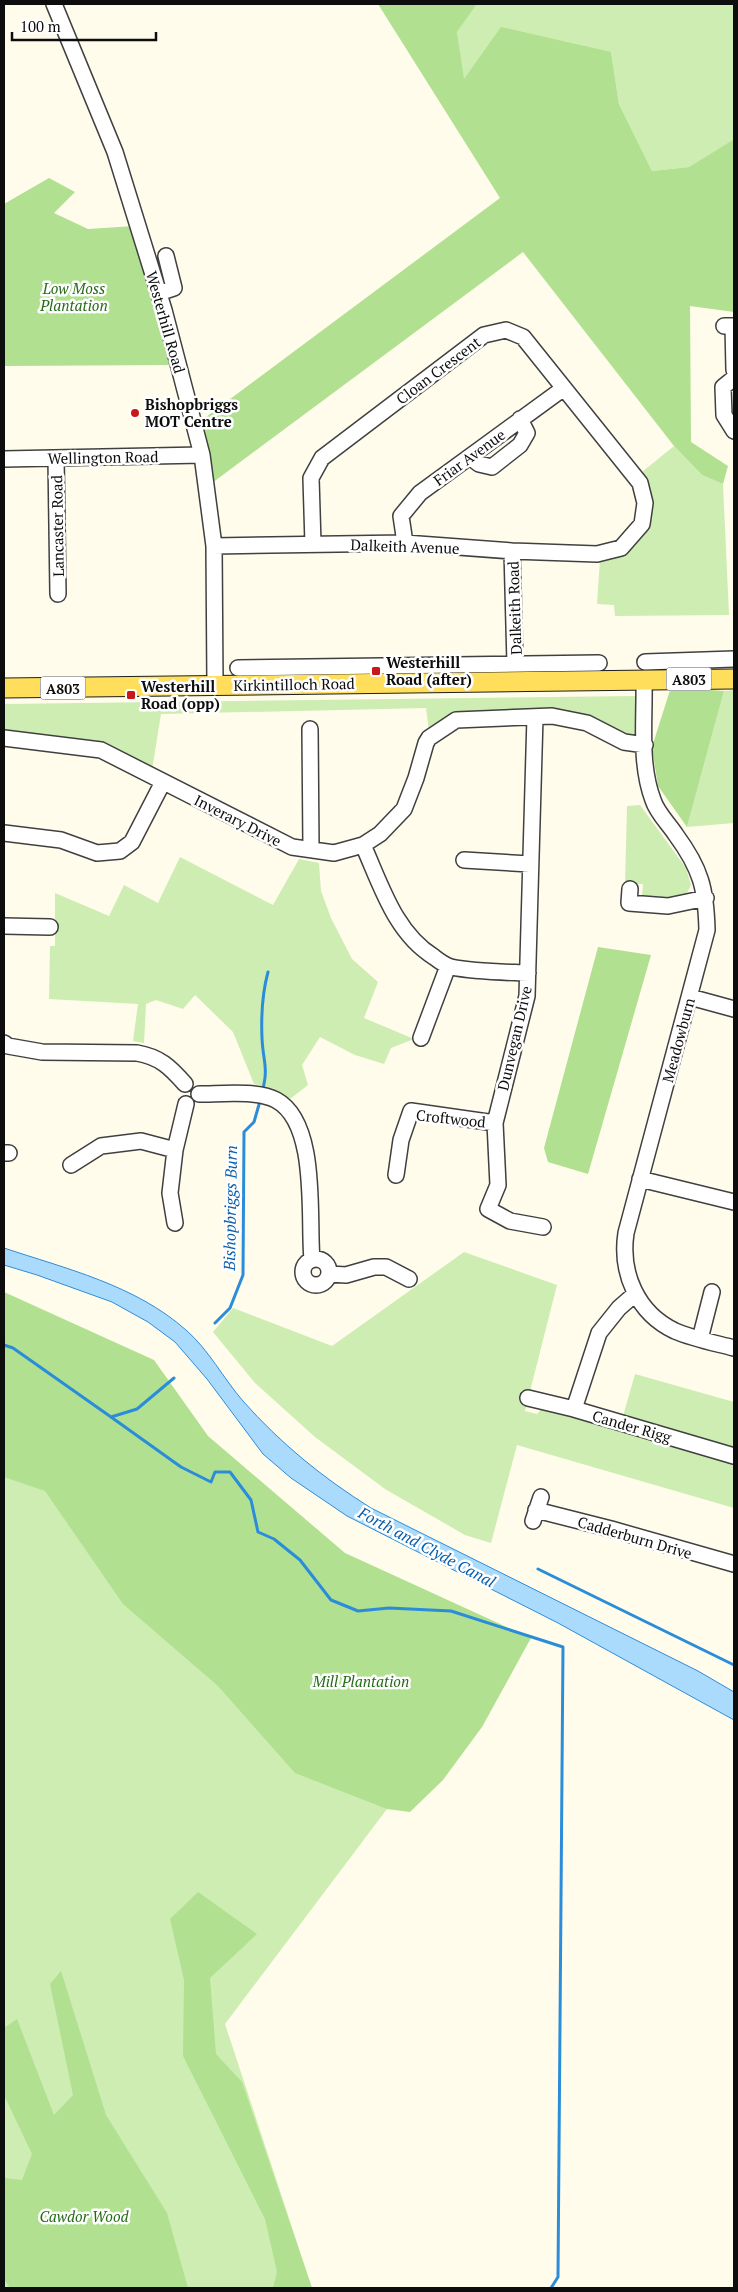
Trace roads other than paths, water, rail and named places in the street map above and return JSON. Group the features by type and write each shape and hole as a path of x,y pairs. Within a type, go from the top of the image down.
{"main road":[{"name":"Kirkintilloch Road","path":"4,688 215,685 644,671 734,679"}],"street":[{"name":"Westerhill Road","path":"54,4 115,152 158,293 202,455 214,546 216,602 215,685"},
{"path":"158,293 174,288 166,256"},
{"path":"724,326 733,326 734,370"},
{"name":"Cloan Crescent","path":"313,544 311,478 322,458 484,336 506,330 523,336 640,483 644,492 645,503 642,524 633,537 621,548 596,554"},
{"path":"734,378 723,387 724,415 734,432"},
{"name":"Friar Avenue","path":"405,543 401,516 420,493 564,388"},
{"path":"470,457 479,464 492,467 520,445 527,433 520,419"},
{"name":"Wellington Road","path":"4,458 202,455"},
{"name":"Lancaster Road","path":"56,458 58,594"},
{"name":"Dalkeith Avenue","path":"214,546 405,543 512,551 596,554"},
{"name":"Dalkeith Road","path":"512,551 515,664"},
{"name":"Kirkintilloch Road","path":"644,671 734,659"},
{"path":"238,668 599,663"},
{"name":"Meadowburn","path":"644,671 644,773 653,803 690,854 699,873 706,898 707,930 624,1243 627,1274 635,1294 648,1311 664,1324 683,1334 734,1348"},
{"name":"Inverary Drive","path":"4,738 101,750 292,847 311,848 320,852 334,853 363,845 380,834 404,809 429,738 456,720 552,716 588,723 624,742 645,745"},
{"name":"Dunvegan Drive","path":"535,717 527,996 495,1123 498,1185 488,1209 510,1221 543,1227"},
{"path":"310,729 311,848"},
{"path":"4,833 61,840 97,853 120,851 132,842 163,782"},
{"path":"363,845 397,920 408,934 429,954 448,966 474,970 528,973"},
{"path":"464,860 530,864"},
{"path":"630,889 629,904 668,906 706,898"},
{"path":"4,926 50,928"},
{"path":"421,1038 448,966"},
{"path":"690,997 734,1009"},
{"path":"4,1043 42,1052 137,1053 152,1056 169,1065 184,1084"},
{"path":"184,1084 195,1085 199,1094 196,1102 186,1104 180,1101 178,1095 179,1088 184,1084"},
{"path":"199,1094 250,1094 276,1100 293,1116 304,1144 309,1179 312,1260"},
{"path":"175,1223 170,1193 175,1150 186,1104"},
{"name":"Croftwood","path":"396,1175 401,1140 410,1111 495,1123"},
{"path":"71,1166 101,1146 141,1141 175,1150"},
{"path":"640,1179 734,1202"},
{"path":"312,1260 323,1261 328,1266 330,1274 328,1279 321,1285 312,1285 308,1283 303,1275 303,1270 304,1266 312,1260"},
{"path":"330,1274 346,1275 374,1267 383,1260 409,1280"},
{"path":"700,1339 712,1292"},
{"path":"574,1409 599,1333 619,1308 635,1294"},
{"name":"Cander Rigg","path":"528,1398 574,1409 734,1456"},
{"name":"Cadderburn Drive","path":"536,1509 734,1564"}],"water":[{"name":"Forth and Clyde Canal","path":"4,1248 100,1280 145,1301 166,1314 194,1338 257,1416 303,1459 336,1485 371,1508 698,1671 734,1692 734,1720 558,1623 347,1516 291,1478 263,1454 207,1379 175,1342 148,1322 112,1302 4,1265"}],"waterway":[{"name":"Bishopbriggs Burn","path":"262,1092 265,1071 262,1013 264,988 268,972"},
{"name":"Bishopbriggs Burn","path":"215,1323 230,1308 243,1275 244,1132 254,1122 260,1101"},
{"name":"Bishopbriggs Burn","path":"4,1345 13,1348 111,1417 137,1409 174,1378"},
{"path":"111,1417 181,1467 211,1482 215,1472 230,1472 251,1500 258,1532 274,1539 300,1560 331,1600 358,1611 389,1608 451,1611 563,1647 558,2277 551,2288"},
{"path":"538,1569 734,1665"}],"place":[{"name":"Bishopbriggs MOT Centre","path":"135,413"},
{"name":"Westerhill Road (after)","path":"376,671"},
{"name":"Westerhill Road (opp)","path":"131,695"}],"park label":[{"name":"Low Moss Plantation","path":"74,296"},
{"name":"Mill Plantation","path":"361,1681"},
{"name":"Cawdor Wood","path":"84,2216"}]}
